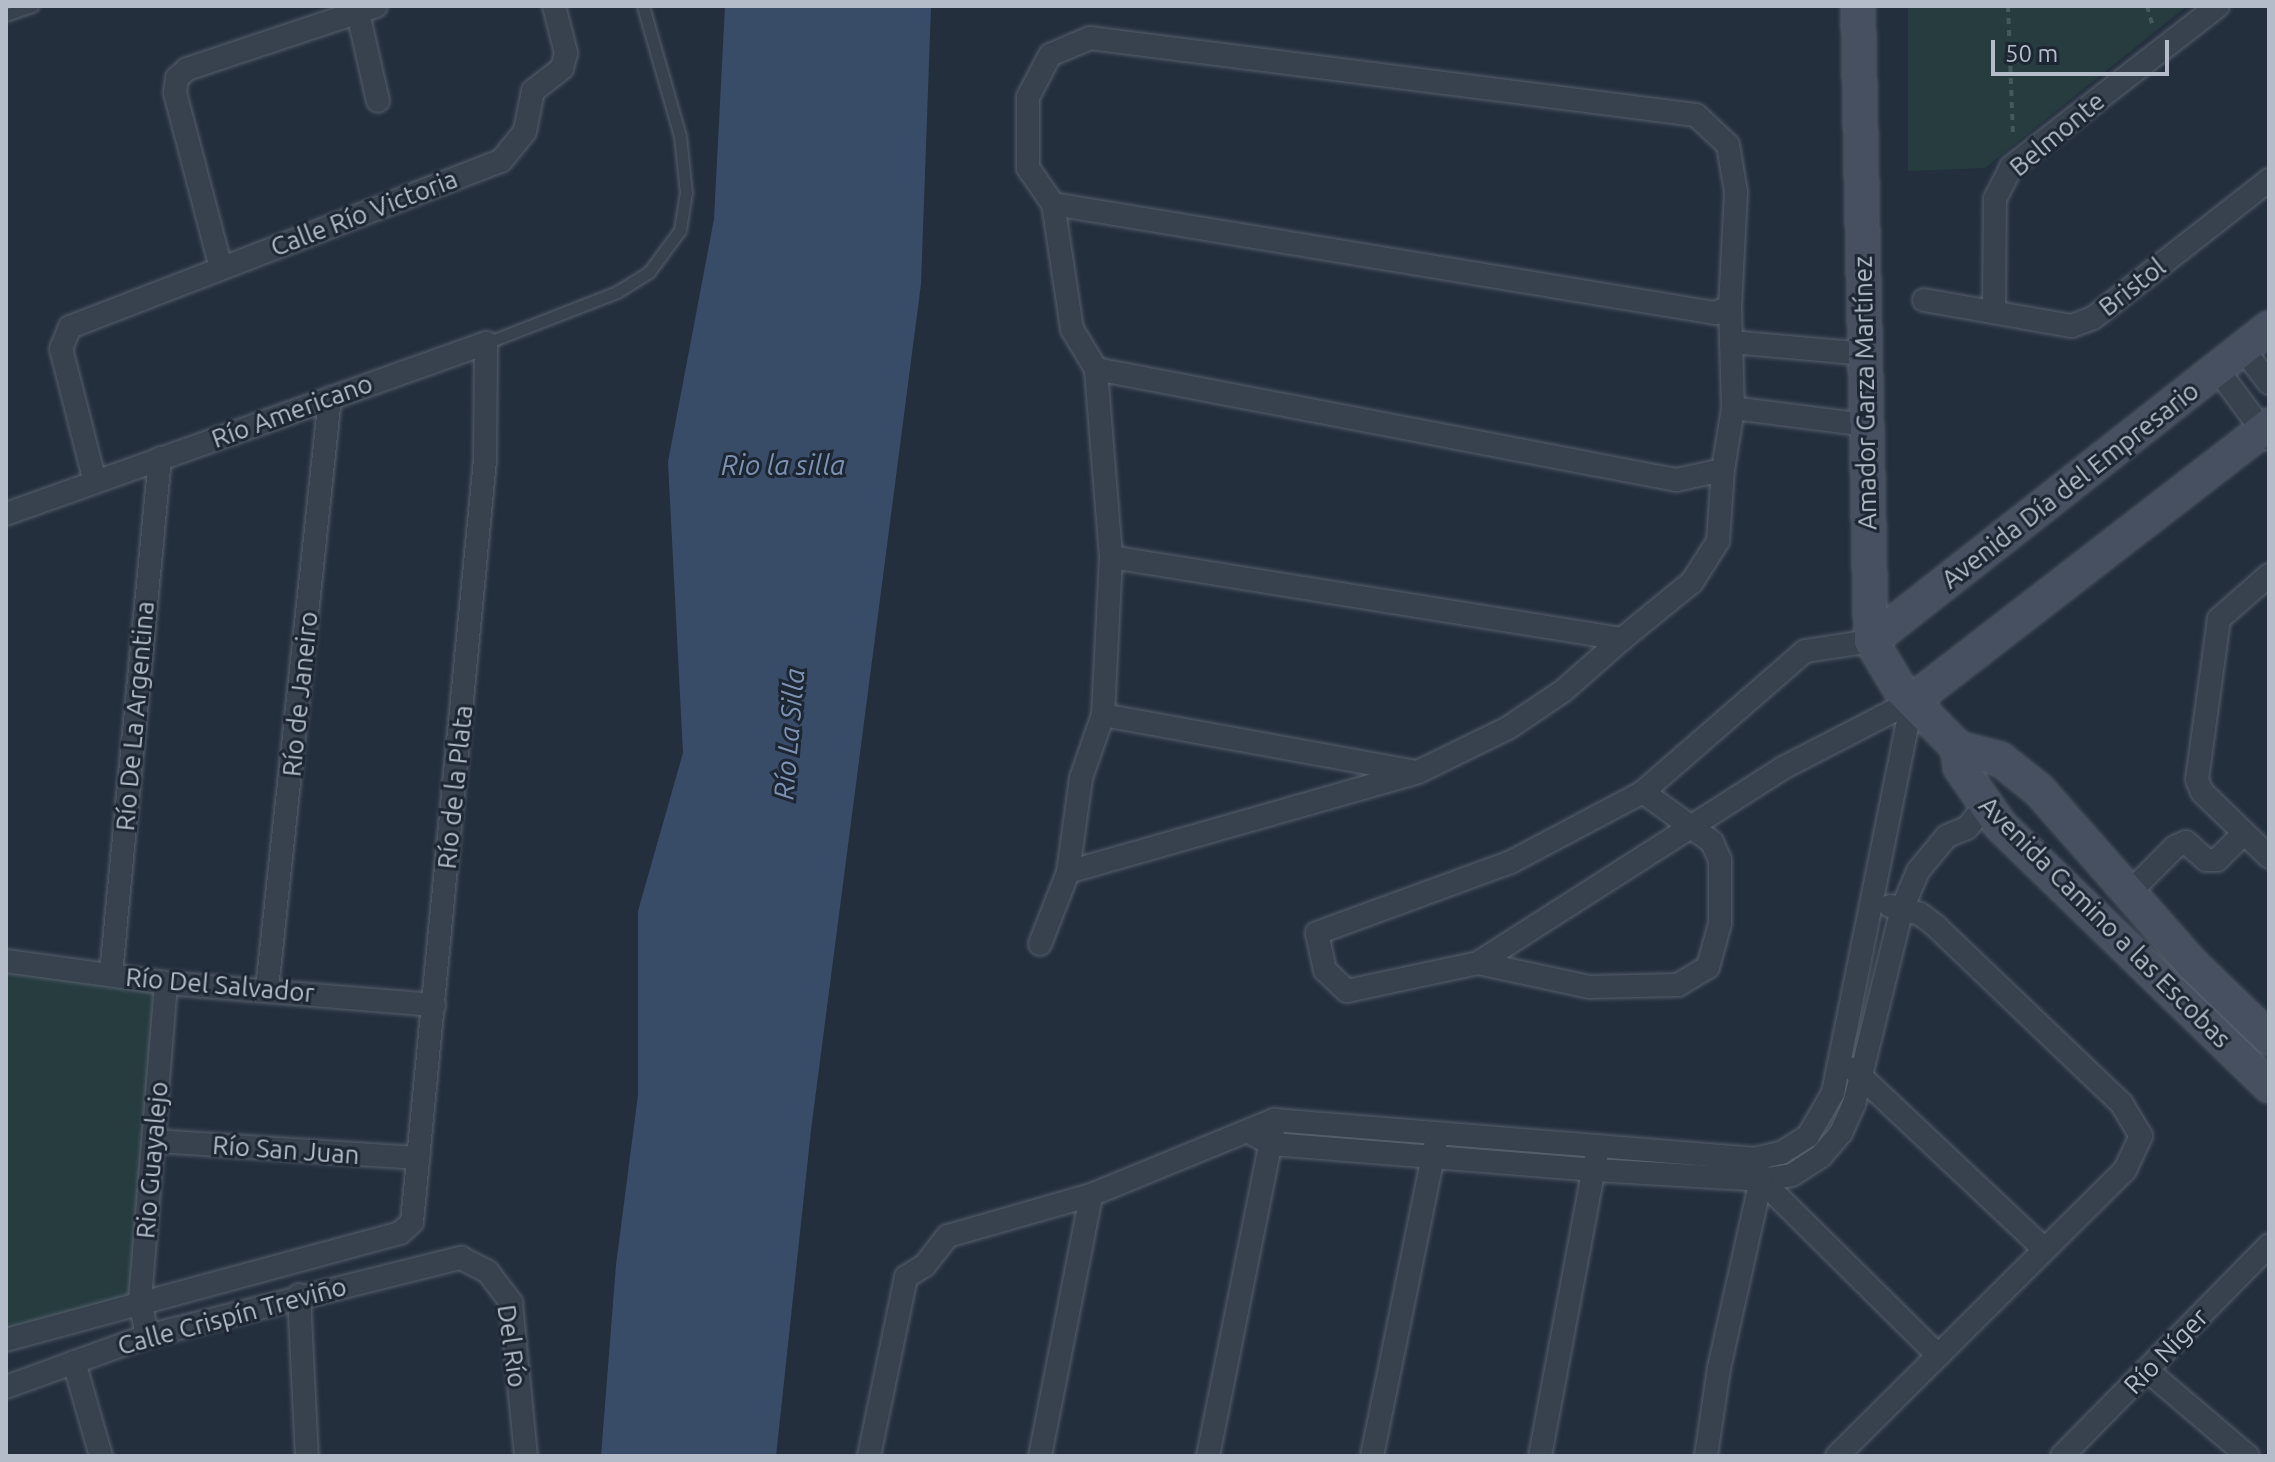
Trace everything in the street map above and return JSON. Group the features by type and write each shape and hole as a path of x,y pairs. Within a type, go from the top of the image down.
{"street":[{"name":"Calle Río Victoria","path":"94,478 62,337 70,327 501,161 525,131 533,91 562,68 566,53 554,6"},
{"name":"Amador Garza Martínez","path":"1858,6 1871,641"},
{"name":"Belmonte","path":"1994,312 1995,199 2011,167 2218,6"},
{"path":"221,268 175,93 177,78 187,69 367,9 378,101"},
{"path":"1040,944 1068,872 1081,778 1103,715 1111,557 1096,369 1072,329 1053,204 1028,168 1028,97 1050,55 1090,38 1696,115 1728,145 1736,232 1730,307 1733,408 1723,470 1718,541 1692,582 1563,691 1508,728 1418,772 1068,872"},
{"name":"Bristol","path":"1924,300 2072,326 2093,318 2269,180"},
{"path":"1053,204 1715,313 1730,307"},
{"name":"Avenida Día del Empresario","path":"1871,641 2269,328"},
{"path":"1731,342 1866,354"},
{"name":"Río Americano","path":"6,514 94,478 160,458 486,343"},
{"name":"Río de la Plata","path":"408,1230 434,1005 485,460 486,343"},
{"path":"2242,348 2269,383"},
{"path":"1096,369 1676,480 1723,470"},
{"path":"1958,748 1912,701 1871,641 1805,651 1643,792 1511,862 1317,933 1325,970 1347,991 1478,963 1693,830 1783,768 1912,701 2267,431 2217,369"},
{"name":"Río de Janeiro","path":"267,989 330,398"},
{"path":"1733,408 1866,425"},
{"name":"Río De La Argentina","path":"111,974 160,458"},
{"path":"1111,557 1622,639"},
{"path":"2269,575 2219,619 2197,780 2202,792 2269,857"},
{"path":"1249,1132 1272,1144 1595,1170 1757,1169 1808,1136 1833,1093 1912,701"},
{"path":"1103,715 1418,772"},
{"name":"Avenida Camino a las Escobas","path":"2269,1038 2192,964 2132,890 2019,772 2000,759 1958,748 1960,767 1985,806 2269,1086"},
{"path":"1478,963 1589,987 1678,985 1708,967 1720,923 1720,860 1712,842 1643,792"},
{"path":"869,1456 906,1277 925,1265 948,1236 1091,1195 1274,1120 1597,1143 1792,1175 1821,1156 1841,1133 1861,1075 1902,909 1931,852 1947,836 1967,828 1985,806"},
{"path":"2132,890 2175,847 2186,842 2206,860 2217,860 2244,833"},
{"path":"1837,1456 2134,1158 2141,1136 2138,1125 1936,926 1902,909 1873,903"},
{"name":"Río Del Salvador","path":"6,961 166,983 434,1005"},
{"name":"Rio Guayalejo","path":"147,1336 140,1300 166,983"},
{"path":"1839,1058 1861,1075 2042,1247"},
{"path":"1208,1456 1272,1144 1274,1120"},
{"path":"1372,1456 1438,1133"},
{"name":"Río San Juan","path":"155,1141 418,1158"},
{"path":"1540,1456 1595,1170 1597,1143"},
{"path":"1757,1169 1938,1355"},
{"path":"1706,1456 1719,1368 1757,1169"},
{"path":"1040,1456 1091,1195"},
{"name":"Calle Crispín Treviño","path":"6,1340 140,1300 408,1230"},
{"name":"Río Níger","path":"2062,1456 2267,1251"},
{"name":"Calle Crispín Treviño","path":"6,1387 147,1336 299,1295 461,1258"},
{"name":"Del Río","path":"461,1258 488,1272 511,1303 526,1456"},
{"path":"299,1295 307,1456"},
{"path":"74,1362 101,1456"},
{"path":"2148,1371 2248,1456"}],"lane":[{"path":"6,15 32,6"},
{"name":"Río Americano","path":"486,343 578,307 649,272 680,230 686,193 680,136 643,6"}],"path":[{"path":"2008,6 2014,145 2025,136"},
{"path":"2147,6 2154,32 2165,23"}],"green space":[{"path":"1908,6 2187,6 1985,168 1908,171"},
{"path":"6,961 166,983 140,1300 6,1341"}],"water":[{"name":"Rio la silla","path":"725,6 931,6 921,284 811,1130 776,1456 601,1456 616,1265 638,1095 638,911 683,753 668,462 714,219"}],"water label":[{"name":"Río La Silla","path":"789,734"}]}
